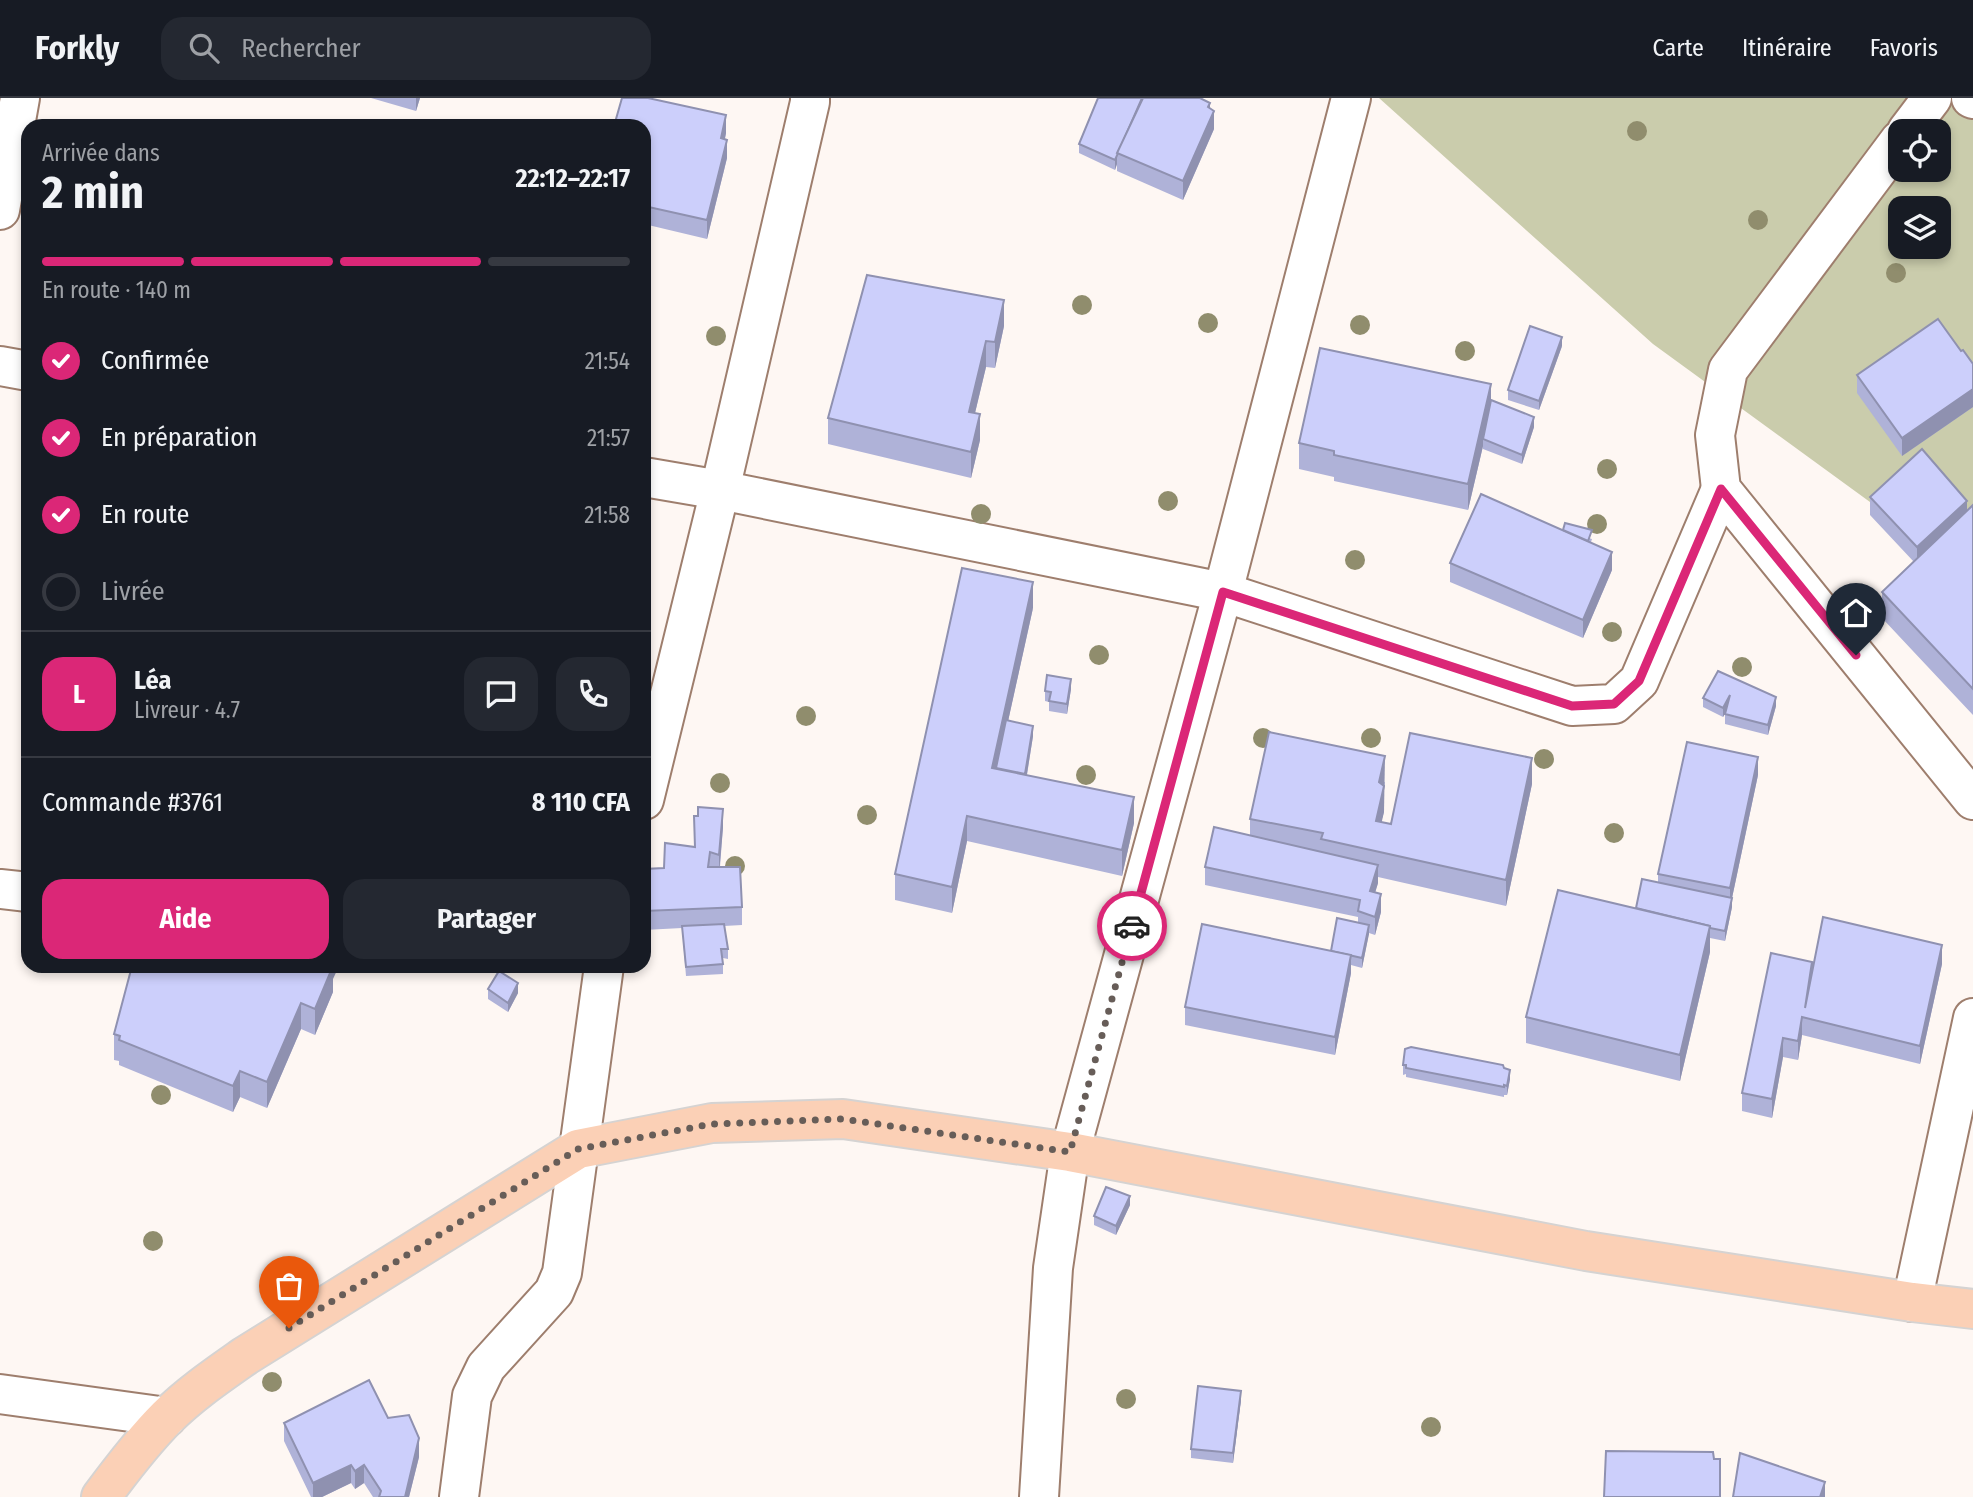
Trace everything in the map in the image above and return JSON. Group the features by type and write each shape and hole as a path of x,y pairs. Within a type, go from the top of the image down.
{"main road":[{"path":"101,1497 167,1417 244,1356 578,1149 712,1124 843,1119 1070,1152 1586,1251 1912,1303 1973,1309"}],"street":[{"path":"0,210 20,98"},
{"path":"651,771 720,490 810,98"},
{"path":"1039,1497 1053,1268 1070,1152 1223,592 1352,98"},
{"path":"1916,119 1932,98"},
{"path":"651,478 1223,592 1572,706 1614,704 1639,681 1721,489 1714,435 1728,370 1888,156"},
{"path":"0,366 21,370"},
{"path":"1721,489 1973,800"},
{"path":"0,888 21,891"},
{"path":"460,1497 472,1396 486,1367 554,1292 562,1273 603,973"},
{"path":"1912,1303 1973,1018"},
{"path":"0,1394 167,1417"}],"green space":[{"path":"1379,98 1973,98 1973,577 1653,344"}],"building":[{"path":"622,98 648,98 726,115 721,138 727,140 707,220 651,208 651,119 616,119"},
{"path":"1098,98 1142,98 1115,160 1079,144"},
{"path":"1143,98 1200,98 1210,103 1208,107 1214,111 1183,181 1117,153"},
{"path":"867,275 1004,300 995,342 986,341 969,412 980,414 971,452 828,418"},
{"path":"1938,319 1973,364 1973,389 1902,438 1857,375"},
{"path":"1530,326 1562,337 1539,401 1508,390"},
{"path":"1320,348 1491,384 1468,484 1334,455 1334,451 1299,443"},
{"path":"1491,400 1534,417 1522,455 1483,439"},
{"path":"1922,449 1967,501 1917,547 1870,497"},
{"path":"1481,494 1612,552 1583,620 1450,563"},
{"path":"1973,505 1973,689 1882,592"},
{"path":"1565,523 1592,530 1588,541 1563,530"},
{"path":"962,568 1033,582 992,768 1134,797 1122,850 967,816 952,887 895,874"},
{"path":"1718,671 1776,697 1768,725 1725,714 1730,695 1723,708 1703,698"},
{"path":"1047,675 1071,679 1067,704 1049,701 1051,692 1045,691"},
{"path":"1006,720 1033,726 1025,774 996,768"},
{"path":"1269,732 1385,756 1379,782 1384,786 1376,821 1391,824 1410,733 1532,758 1506,880 1321,839 1323,833 1250,819"},
{"path":"1687,742 1758,757 1730,888 1658,874"},
{"path":"698,807 723,809 719,855 710,852 708,867 740,867 742,907 651,911 651,869 664,868 665,843 695,847 694,816 698,816"},
{"path":"1214,827 1378,865 1370,891 1381,894 1375,917 1358,911 1360,900 1205,867"},
{"path":"1642,879 1732,898 1725,931 1636,908"},
{"path":"1558,890 1710,926 1680,1055 1526,1017"},
{"path":"1823,917 1942,945 1920,1046 1802,1017 1798,1041 1783,1038 1772,1099 1742,1093 1771,953 1812,962 1805,1008"},
{"path":"1337,918 1369,925 1362,958 1331,951"},
{"path":"724,924 728,949 721,949 723,964 686,967 682,926"},
{"path":"1202,924 1351,955 1335,1037 1185,1007"},
{"path":"130,973 330,973 315,1009 301,1003 267,1082 240,1071 233,1086 119,1040 120,1036 114,1034"},
{"path":"498,973 518,983 508,1003 488,989"},
{"path":"1411,1047 1503,1065 1510,1070 1507,1086 1406,1068 1406,1065 1403,1065 1405,1049"},
{"path":"1106,1187 1130,1196 1116,1226 1094,1216"},
{"path":"369,1380 388,1418 409,1415 419,1438 405,1497 379,1497 381,1491 364,1465 355,1471 351,1465 313,1483 284,1423"},
{"path":"1198,1386 1241,1391 1233,1453 1191,1449"},
{"path":"1606,1451 1713,1452 1714,1459 1720,1459 1720,1497 1604,1497"},
{"path":"1740,1453 1825,1482 1820,1497 1733,1497"}],"way so far":[{"path":"289,1328 578,1149 712,1124 843,1119 1070,1152 1132,926"}],"route":[{"path":"1132,926 1223,592 1572,706 1614,704 1639,681 1721,489 1856,655"}]}
